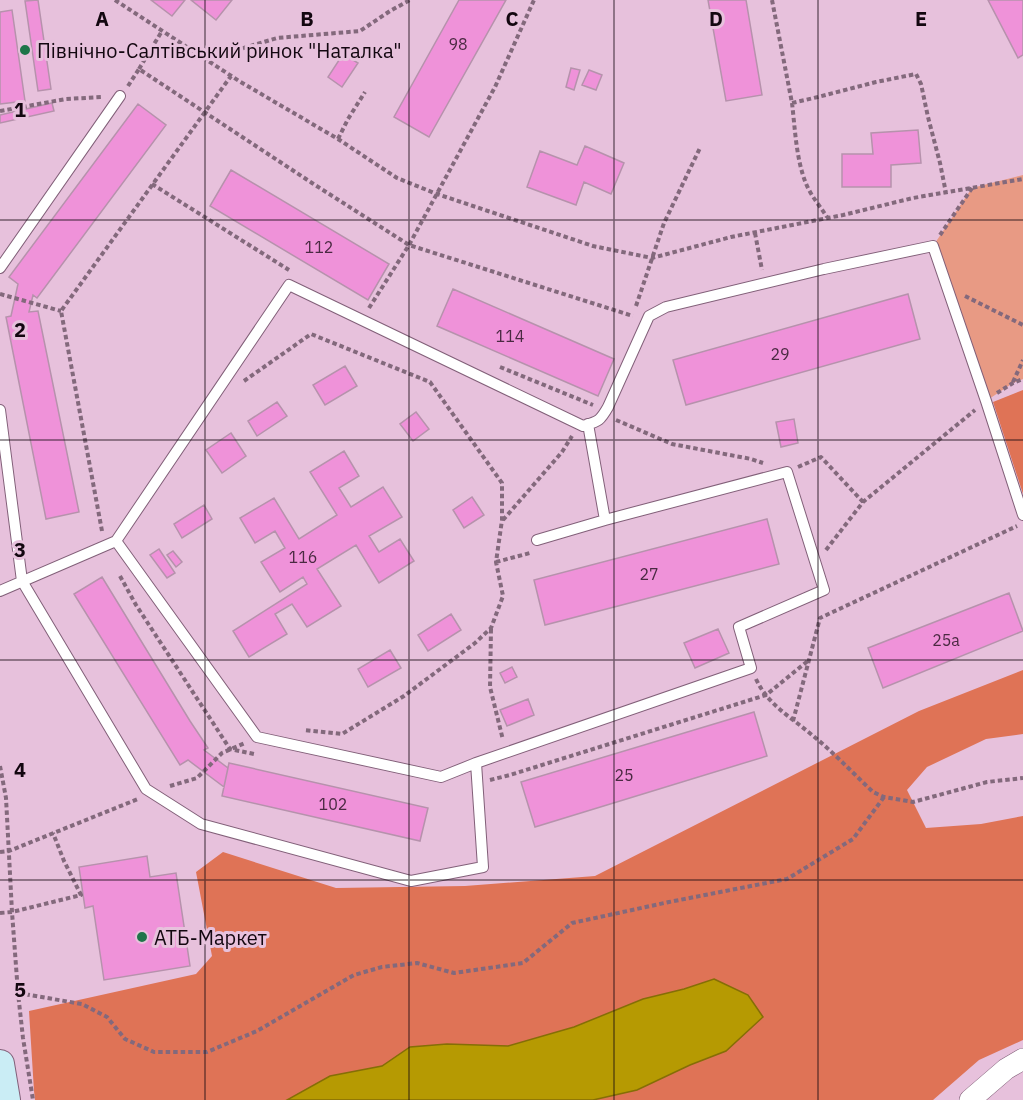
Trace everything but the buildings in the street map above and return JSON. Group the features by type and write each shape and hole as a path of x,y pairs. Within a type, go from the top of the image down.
{"main road":[{"path":"0,1064 6,1100"}],"street":[{"path":"970,1100 1006,1069 1023,1059"}],"lane":[{"path":"0,268 120,96"},
{"path":"0,591 116,541 289,285 584,426 601,419 649,316 666,307 933,246 1023,515"},
{"path":"0,410 22,581 146,789 201,824 411,881 483,867 476,763"},
{"path":"588,424 605,520"},
{"path":"116,541 257,737 441,777 506,752 751,668 739,627 824,590 787,472 537,540"}],"path":[{"path":"115,0 231,76 338,139 397,178 436,194 593,246 652,258 755,232 913,198 1023,179"},
{"path":"207,60 277,38 360,31 410,0"},
{"path":"362,320 409,245 495,87 534,0"},
{"path":"772,0 805,181 828,218"},
{"path":"0,111 66,99 120,96 140,69 162,30"},
{"path":"140,69 409,245 633,316 664,223 700,148"},
{"path":"792,103 916,74 921,84 945,192"},
{"path":"231,76 61,311 104,546 136,605 230,749 264,756"},
{"path":"338,139 365,92"},
{"path":"152,184 297,274"},
{"path":"933,246 972,188"},
{"path":"755,232 765,284"},
{"path":"946,286 1023,325"},
{"path":"0,294 61,311"},
{"path":"243,382 311,334 430,382 502,483 502,520 496,562 503,596 491,627 490,687 506,752"},
{"path":"1013,383 1023,360"},
{"path":"496,366 594,405"},
{"path":"816,564 863,502 986,401 1023,379"},
{"path":"614,419 672,444 751,459 787,472 821,457 863,502"},
{"path":"793,721 820,618 1023,524"},
{"path":"363,720 404,696 475,643 491,627"},
{"path":"477,783 510,775 765,695 809,660"},
{"path":"751,668 765,695 776,706 812,735 873,792 884,797 914,802 987,782 1023,778"},
{"path":"0,852 197,778 216,759"},
{"path":"0,766 6,798 18,993 33,1100"},
{"path":"18,993 82,1004 107,1017 125,1039 154,1052 207,1052 257,1031 363,972 382,967 417,963 454,973 523,963 572,923 787,879 853,839 884,797"},
{"path":"0,913 81,895 53,833"}],"shaded area":[{"path":"1023,175 1023,379 986,401 933,246 972,188"},
{"path":"1023,390 1023,494 993,402"},
{"path":"1023,670 1023,734 986,739 927,767 907,790 926,828 981,824 1023,816 1023,1040 979,1060 933,1100 35,1100 29,1011 196,974 212,956 196,872 223,852 336,888 465,886 595,876 919,711"},
{"path":"714,979 748,995 763,1017 726,1051 637,1090 593,1100 287,1100 330,1076 382,1066 410,1047 447,1044 508,1046 574,1027 643,999"}],"place":[{"name":"Північно-Салтівський ринок \"Наталка\"","path":"25,50"},
{"name":"АТБ-Маркет","path":"142,937"}]}
